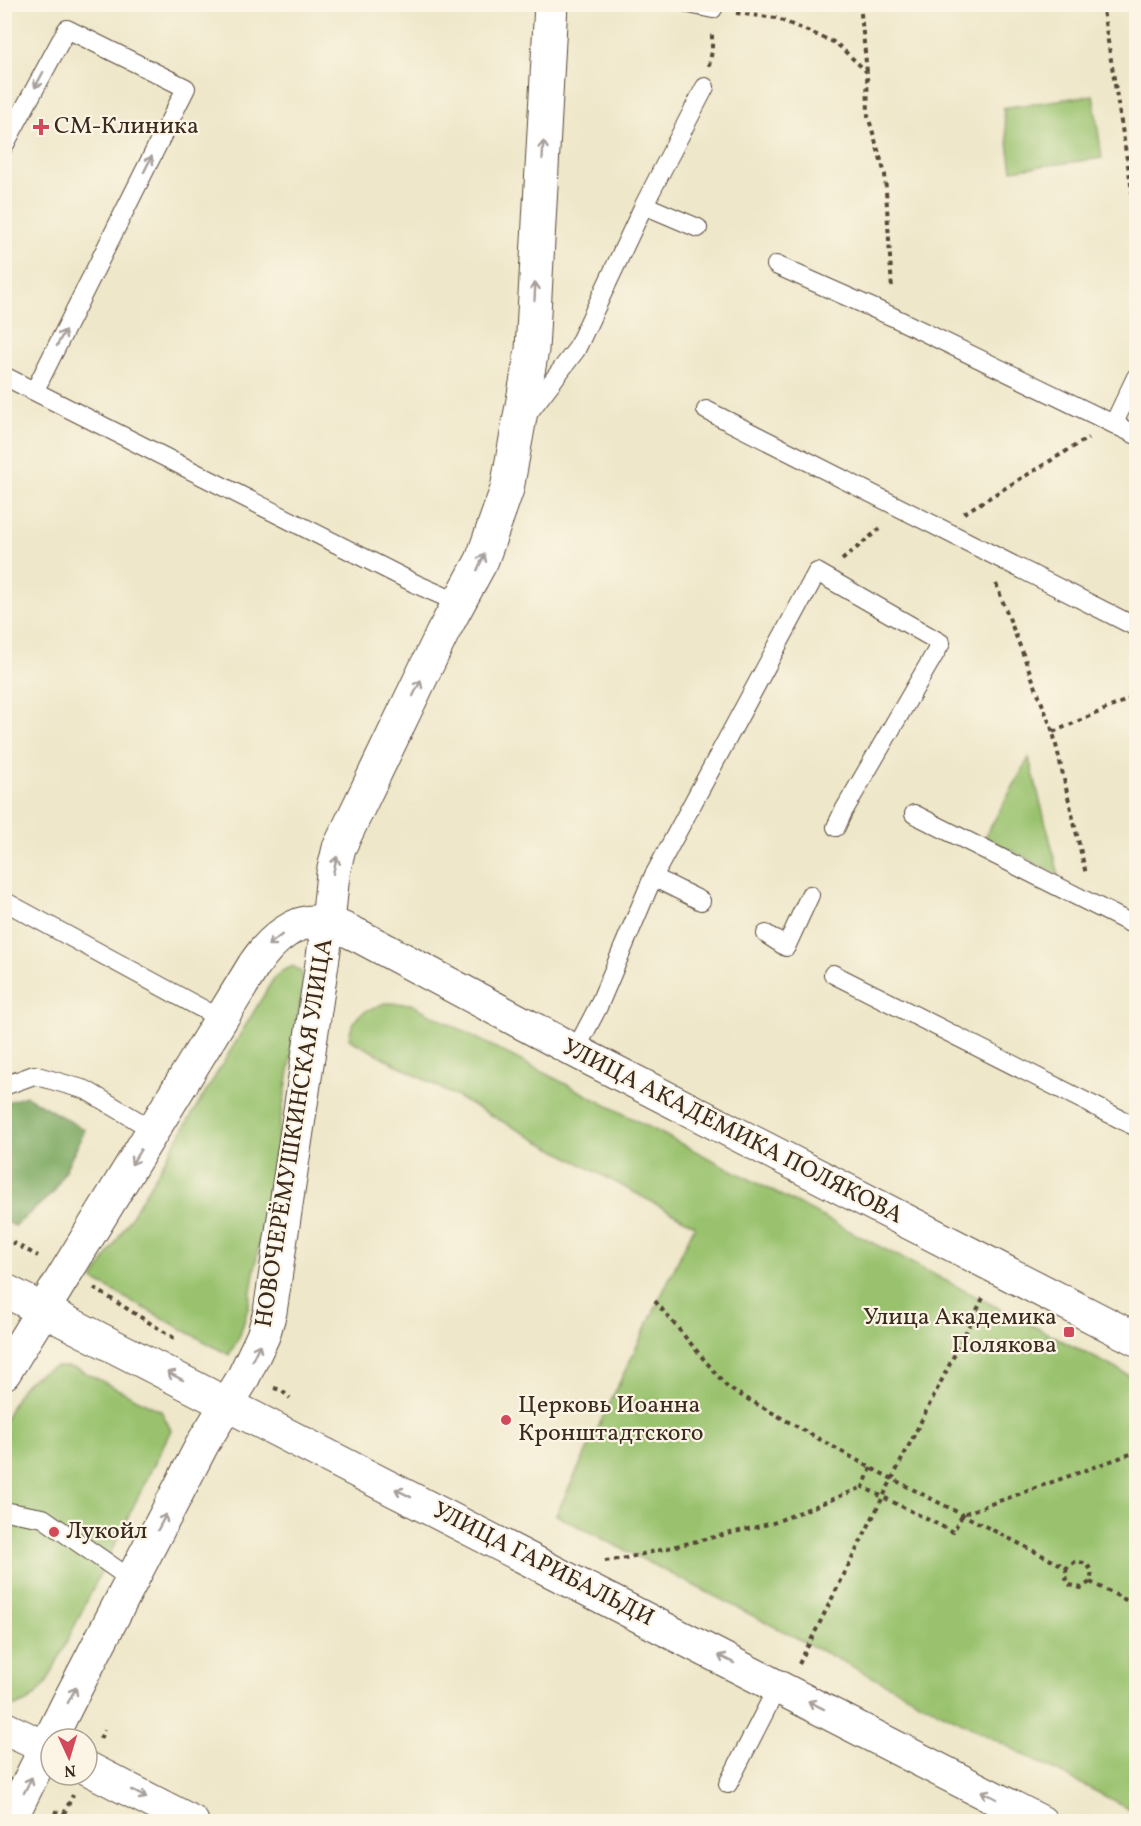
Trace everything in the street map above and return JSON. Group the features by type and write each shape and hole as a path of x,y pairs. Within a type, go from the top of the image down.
{"street":[{"name":"НОВОЧЕРЁМУШКИНСКАЯ УЛИЦА","path":"58,1727 67,1705 203,1443 228,1403 263,1336 270,1312 328,923 333,873 339,848 444,632 482,560 507,489 532,350 551,4"},
{"name":"НОВОЧЕРЁМУШКИНСКАЯ УЛИЦА","path":"4,1373 265,949 277,938 309,921 328,923"},
{"name":"УЛИЦА АКАДЕМИКА ПОЛЯКОВА","path":"328,923 361,937 575,1051 1137,1339"},
{"name":"УЛИЦА ГАРИБАЛЬДИ","path":"4,1290 786,1680 1041,1821"},
{"path":"4,1728 39,1744"},
{"name":"НОВОЧЕРЁМУШКИНСКАЯ УЛИЦА","path":"9,1821 39,1767"},
{"path":"99,1774 192,1821"}],"lane":[{"path":"689,4 714,7"},
{"path":"4,146 66,29 186,88 35,390"},
{"path":"518,427 576,350 644,205 705,87"},
{"path":"644,205 698,228"},
{"path":"776,265 893,317 1137,435"},
{"path":"4,376 416,585 459,603"},
{"path":"1114,423 1137,377"},
{"path":"706,410 1137,627"},
{"path":"575,1051 598,1006 653,877 817,572 941,643 836,827"},
{"path":"914,814 1137,926"},
{"path":"653,877 701,901"},
{"path":"765,934 786,947 810,895"},
{"path":"4,902 221,1019"},
{"path":"833,974 1137,1127"},
{"path":"4,1086 34,1075 86,1090 153,1130"},
{"path":"4,1511 43,1518 132,1580"},
{"path":"728,1784 786,1680"}],"path":[{"path":"860,4 867,72 868,117 885,174 893,317"},
{"path":"1102,4 1137,215"},
{"path":"705,87 712,51 714,7 776,18 836,43 867,72"},
{"path":"958,517 1114,423"},
{"path":"845,558 902,510"},
{"path":"982,550 1053,732 1093,904"},
{"path":"1053,732 1137,696"},
{"path":"4,1238 22,1247"},
{"path":"786,1680 893,1479 998,1269"},
{"path":"655,1301 728,1388 871,1468 1066,1568"},
{"path":"863,1487 953,1532 963,1514 1137,1452"},
{"path":"596,1562 626,1558 773,1523 863,1487 871,1468"},
{"path":"1076,1561 1087,1564 1092,1572 1090,1582 1081,1588 1070,1585 1065,1576 1066,1568 1076,1561"},
{"path":"1090,1582 1137,1605"},
{"path":"54,1811 76,1821"}],"green space":[{"path":"1093,95 1102,158 1012,170 1003,108"},
{"path":"1029,758 1059,875 985,837"},
{"path":"293,966 302,973 303,990 248,1308 240,1335 229,1355 93,1280 274,978"},
{"path":"385,1003 411,1004 1136,1379 1136,1812 556,1515 695,1225 349,1039 353,1024 360,1015"},
{"path":"26,1096 85,1130 54,1192 15,1226 5,1221 5,1103"},
{"path":"55,1367 78,1369 161,1411 171,1430 47,1682 29,1700 17,1705 4,1706 4,1421 22,1387 35,1376"}],"place":[{"name":"СМ-Клиника","path":"41,127"},
{"name":"Улица Академика Полякова","path":"1069,1332"},
{"name":"Церковь Иоанна Кронштадтского","path":"506,1420"},
{"name":"Лукойл","path":"54,1532"}]}
